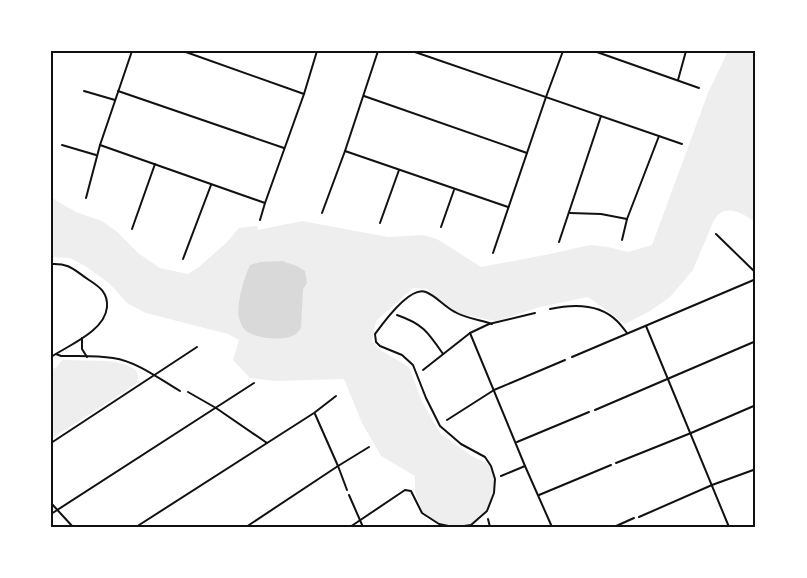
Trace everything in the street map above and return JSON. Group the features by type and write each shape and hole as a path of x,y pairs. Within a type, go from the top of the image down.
{"street":[{"path":"86,198 96,155 132,51"},
{"path":"183,51 304,94"},
{"path":"260,220 317,51"},
{"path":"322,213 378,51"},
{"path":"412,51 682,144"},
{"path":"493,253 563,51"},
{"path":"594,51 699,88"},
{"path":"678,80 686,51"},
{"path":"84,91 115,100"},
{"path":"118,91 284,148"},
{"path":"364,96 527,153"},
{"path":"559,242 601,116"},
{"path":"622,240 627,219 659,136"},
{"path":"62,145 96,155"},
{"path":"100,145 265,204"},
{"path":"345,151 509,208"},
{"path":"132,229 155,164"},
{"path":"380,223 399,170"},
{"path":"183,259 211,185"},
{"path":"441,228 454,189"},
{"path":"570,213 601,214 627,219"},
{"path":"716,234 756,273"},
{"path":"51,264 69,265 102,289 106,295 107,308 102,322 94,330 51,357"},
{"path":"572,357 756,279"},
{"path":"457,527 471,525 487,511 494,493 495,479 491,466 485,457 460,444 440,426 413,365 402,355 380,346 376,342 375,334 394,309 414,293 420,291 426,292 455,313 492,324"},
{"path":"550,309 576,305 598,309 616,320 628,333"},
{"path":"423,370 470,332 492,324 535,313"},
{"path":"397,315 411,320 428,332 443,354"},
{"path":"646,326 728,527"},
{"path":"470,332 552,527"},
{"path":"82,338 82,349 87,357"},
{"path":"594,410 756,341"},
{"path":"51,442 197,347"},
{"path":"56,354 61,356 104,357 122,360 136,365 180,391"},
{"path":"447,420 494,390 565,360"},
{"path":"51,514 254,383"},
{"path":"188,392 216,408 268,443"},
{"path":"136,527 314,413 336,396"},
{"path":"616,462 756,405"},
{"path":"516,442 589,412"},
{"path":"314,413 347,490"},
{"path":"246,527 338,466 369,448"},
{"path":"538,495 611,465"},
{"path":"502,476 525,466"},
{"path":"639,517 712,485 756,469"},
{"path":"350,527 405,490 411,491 422,513 439,524 453,527"},
{"path":"349,495 363,527"},
{"path":"51,503 73,527"},
{"path":"614,527 634,518"},
{"path":"488,519 490,527"}],"shaded area":[{"path":"728,51 756,51 756,223 734,211 718,214 693,270 670,297 650,311 625,324 588,297 540,307 496,321 455,313 427,289 413,288 376,321 372,341 379,349 409,367 422,402 441,434 472,456 491,466 495,479 494,493 487,511 471,525 457,527 439,524 422,513 415,492 415,476 381,456 362,423 344,379 275,381 250,378 233,360 239,340 228,334 146,313 127,303 109,283 85,266 70,258 51,257 51,196 76,212 102,221 116,231 138,253 160,268 188,274 199,267 226,243 239,228 257,226 258,230 302,221 388,237 423,235 437,239 481,267 590,245 628,252 652,245 708,93"},
{"path":"282,261 305,271 307,283 303,289 301,328 296,334 284,338 277,339 254,335 243,328 238,312 241,291 248,270 250,265 260,262"},
{"path":"62,360 118,363 134,369 138,378 136,384 51,439 51,370 57,367"}]}
